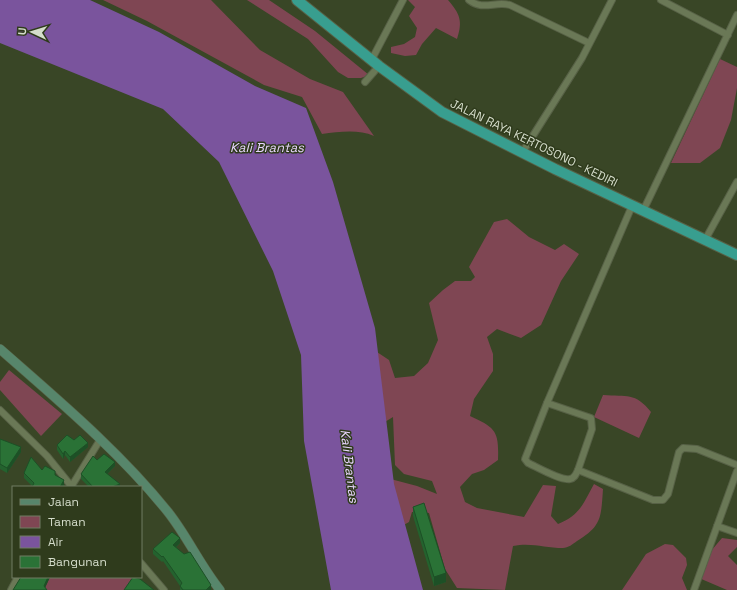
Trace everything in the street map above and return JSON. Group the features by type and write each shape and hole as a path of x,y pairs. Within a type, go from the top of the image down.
{"highway":[{"name":"JALAN RAYA KERTOSONO - KEDIRI","path":"298,0 376,63 442,112 522,153 737,255"}],"main road":[{"path":"0,349 100,440 147,488 168,512 185,535 218,589"}],"street":[{"path":"365,82 376,63 403,0"},
{"path":"469,0 483,6 503,3 510,5 588,43"},
{"path":"522,153 582,58 588,43 612,0"},
{"path":"661,0 728,35"},
{"path":"643,211 737,15"},
{"path":"706,240 737,182"},
{"path":"546,403 591,418 592,429 578,470 575,477 571,479 564,479 528,463 525,460 546,403 632,206"},
{"path":"0,410 47,456 72,486 100,440"},
{"path":"578,470 633,493 659,501 663,500 668,494 680,452 683,448 697,449 737,465"},
{"path":"694,590 737,471"},
{"path":"717,526 737,534"},
{"path":"142,564 164,590"},
{"path":"10,590 17,578"}],"green space":[{"path":"103,0 211,0 260,50 310,79 343,92 374,136 362,132 322,134 302,97 264,85 147,21"},
{"path":"247,0 269,0 315,31 369,75 361,78 348,78 338,72 308,39"},
{"path":"408,0 448,0 458,14 460,22 457,39 436,28 422,44 416,55 405,56 391,53 391,47 404,44 415,37 417,28 409,16 415,7"},
{"path":"720,59 737,67 737,88 731,120 720,148 700,163 671,163"},
{"path":"507,219 529,237 555,250 564,244 579,254 561,281 541,325 521,338 497,329 487,337 493,354 493,371 474,399 470,416 491,428 494,432 498,443 498,460 484,470 472,474 460,487 465,502 477,508 524,517 543,485 556,486 551,516 558,524 576,513 584,503 594,484 603,489 602,507 599,520 596,525 585,536 569,547 556,548 532,545 513,546 505,590 457,588 445,569 429,513 412,512 409,522 395,530 383,477 417,486 437,494 432,481 404,474 395,465 393,417 375,428 374,350 389,360 395,378 414,376 428,363 438,340 429,303 455,281 471,281 475,277 469,267 494,222"},
{"path":"9,370 62,414 41,436 0,390 0,382"},
{"path":"603,395 635,398 651,412 639,438 594,417"},
{"path":"722,538 737,540 737,547 728,556 737,565 737,590 727,590 699,578 711,551"},
{"path":"665,544 673,545 686,558 687,565 682,578 687,590 622,590 646,554"},
{"path":"50,578 137,578 127,590 44,590"}],"water":[{"name":"Kali Brantas","path":"0,0 90,0 159,32 255,86 306,108 333,182 375,328 394,484 423,590 331,590 304,441 301,355 273,271 219,162 163,109 0,43"}],"building":[{"path":"67,435 74,440 80,435 88,443 70,457 65,451 63,454 57,445"},
{"path":"0,439 21,447 7,468 0,464"},
{"path":"104,454 115,462 105,472 120,484 115,486 92,486 81,474 93,456 97,460"},
{"path":"31,457 42,470 45,466 55,471 55,475 64,480 61,486 32,486 34,483 24,473"},
{"path":"424,503 446,573 434,577 413,507"},
{"path":"172,532 180,538 173,545 184,554 190,552 211,585 206,590 183,590 180,586 182,583 163,556 162,557 153,549"},
{"path":"20,578 48,578 44,586 47,590 13,590"},
{"path":"132,578 136,578 154,590 124,590"}]}
